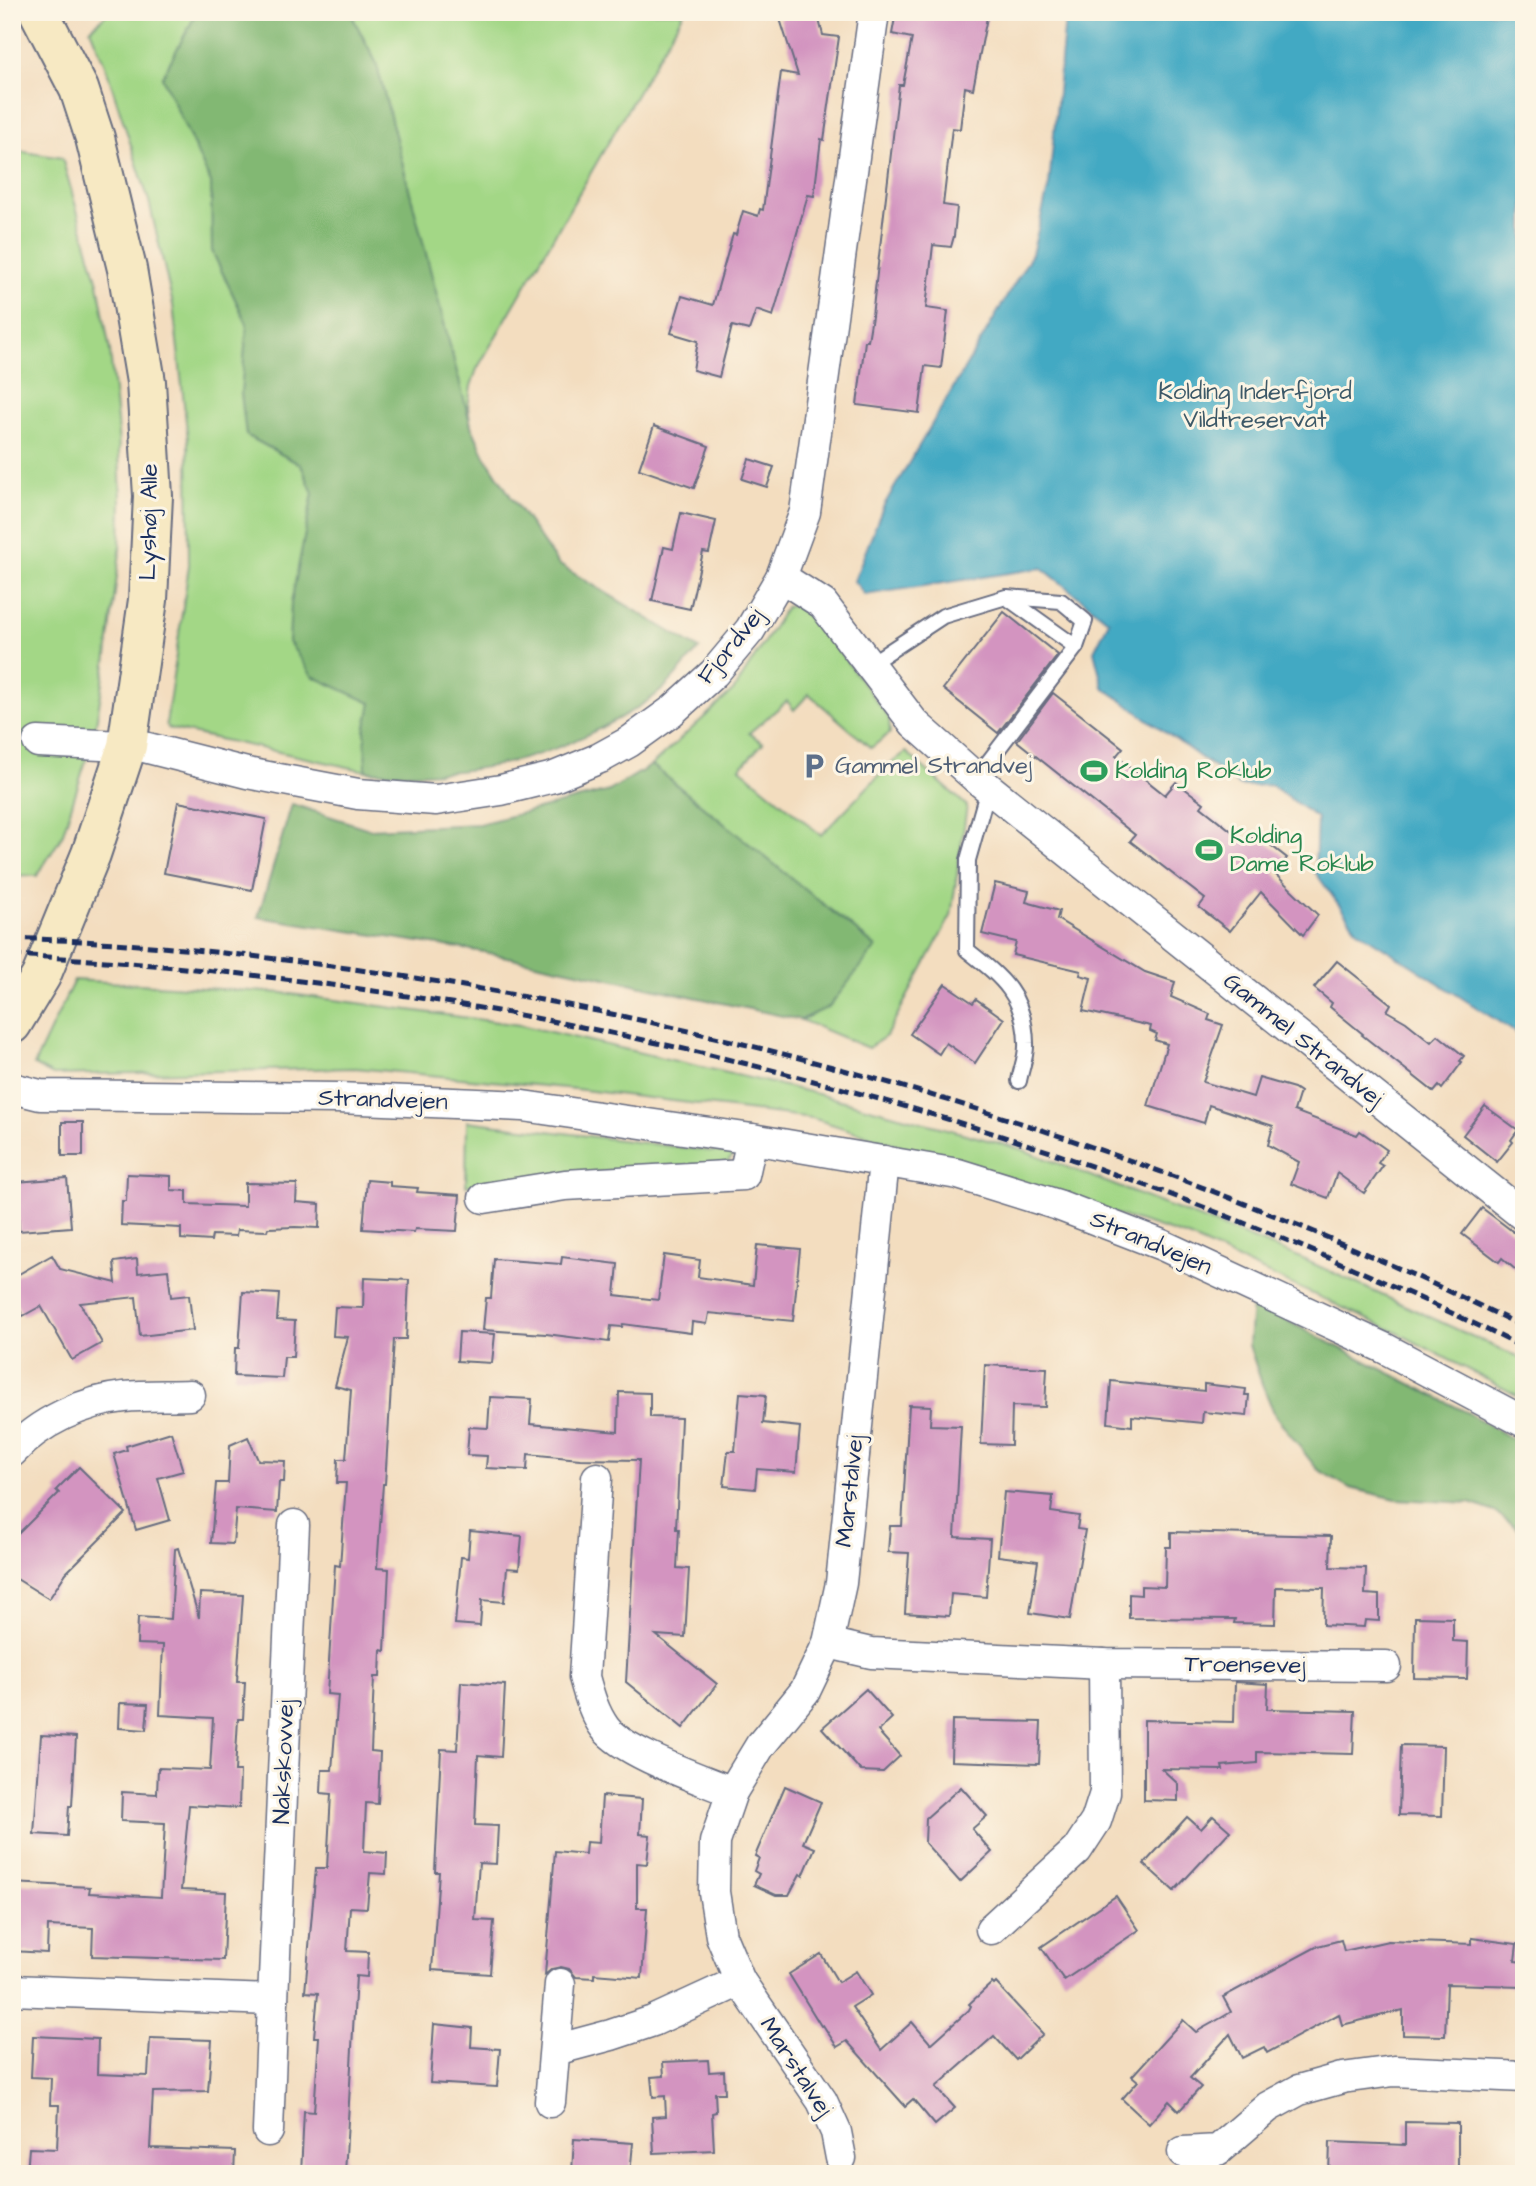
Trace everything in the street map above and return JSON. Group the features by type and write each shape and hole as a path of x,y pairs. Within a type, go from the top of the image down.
{"street":[{"name":"Lyshøj Alle","path":"12,1024 41,976 86,866 127,746 148,600 153,496 146,382 127,269 95,138 79,89 39,12"},
{"name":"Fjordvej","path":"38,742 144,747 247,774 358,794 436,800 554,778 629,742 672,711 714,673 750,629 781,578 805,512 874,12"},
{"name":"Gammel Strandvej","path":"781,578 823,604 914,723 982,784 1524,1216"},
{"name":"Strandvejen","path":"12,1088 40,1095 338,1098 523,1106 752,1139 958,1174 1058,1205 1163,1245 1384,1348 1524,1422"},
{"path":"484,1198 565,1185 744,1175 752,1139"},
{"name":"Marstalvej","path":"841,2158 836,2132 822,2101 740,1981 721,1936 714,1892 715,1842 732,1792 760,1746 805,1691 828,1643 841,1583 884,1161"},
{"path":"12,1452 26,1437 73,1410 122,1397 190,1395"},
{"path":"597,1478 584,1677 591,1702 605,1729 623,1745 732,1792"},
{"name":"Nakskovvej","path":"268,2132 294,1525"},
{"name":"Troensevej","path":"828,1643 871,1653 1104,1664 1386,1666"},
{"path":"991,1929 1077,1850 1096,1821 1105,1793 1104,1664"},
{"path":"555,2050 653,2021 740,1981"},
{"path":"550,2102 560,1984"},
{"path":"12,1990 273,2000"},
{"path":"1183,2152 1217,2150 1268,2107 1299,2090 1342,2078 1394,2071 1524,2077"}],"lane":[{"path":"1006,597 1076,647"},
{"path":"870,664 943,616 1006,597 1062,601 1085,621 1076,647 982,784 968,860 967,950 1004,979 1020,1005 1027,1044 1019,1081"}],"green space":[{"path":"109,12 684,12 477,369 468,407 471,426 485,456 558,564 699,649 408,773 366,771 168,728 166,724 189,565 188,440 173,305 149,201 105,65 90,29"},
{"path":"197,12 350,12 376,62 471,426 485,456 558,564 699,649 667,685 642,705 584,736 524,759 463,771 366,771 365,731 371,703 312,676 289,642 291,603 313,493 301,465 246,435 241,393 247,324 212,251 211,183 162,77"},
{"path":"12,150 62,158 98,283 110,351 121,499 120,552 94,735 62,836 37,876 12,875"},
{"path":"796,605 820,626 889,718 890,733 871,748 809,694 794,710 787,701 749,733 763,743 740,768 821,835 890,764 906,752 967,806 951,916 886,1036 868,1048 801,1020 876,947 652,765 734,690 786,607"},
{"path":"652,765 876,947 829,1007 801,1020 484,952 258,917 292,804 369,829 479,824 609,791"},
{"path":"74,980 283,993 520,1025 814,1093 1021,1149 1294,1255 1524,1360 1524,1399 1396,1332 1188,1237 812,1118 575,1089 355,1068 53,1075 34,1065"},
{"path":"467,1121 734,1154 727,1163 495,1180 466,1186"},
{"path":"1252,1303 1468,1413 1524,1446 1524,1536 1495,1512 1470,1503 1396,1499 1350,1488 1317,1469 1275,1415 1262,1384 1249,1345"}],"water":[{"name":"Kolding Inderfjord Vildtreservat","path":"1054,12 1524,12 1524,1038 1358,931 1315,872 1317,818 1271,785 1240,786 1103,687 1094,651 1109,621 1042,568 865,595 854,581 883,507 1032,254 1049,185 1065,19 1060,13"}],"building":[{"path":"781,12 817,12 823,35 839,37 824,140 821,139 814,196 808,195 773,316 756,310 749,330 732,326 719,377 693,370 698,341 671,333 682,296 713,305 733,234 736,235 743,211 758,216 760,209 763,210 781,72 798,75 780,19 783,18"},
{"path":"896,12 988,12 973,89 965,87 960,129 952,128 943,205 957,207 954,236 951,247 933,245 926,308 948,311 941,368 925,366 919,413 857,405 865,341 868,341 872,316 899,85 903,85 912,38 892,34"},
{"path":"654,426 709,446 694,488 639,469"},
{"path":"749,459 774,467 767,487 742,479"},
{"path":"681,513 716,521 709,553 703,552 690,609 652,601 664,547 673,549"},
{"path":"1004,612 1058,655 998,733 943,689"},
{"path":"1053,693 1123,748 1116,756 1165,795 1176,782 1204,803 1201,807 1247,843 1255,833 1287,858 1274,873 1318,915 1303,935 1261,892 1230,931 1199,907 1205,899 1130,841 1135,835 1017,741"},
{"path":"178,802 266,819 252,890 164,873"},
{"path":"995,883 1029,891 1026,902 1059,911 1057,919 1145,972 1175,982 1171,997 1210,1014 1208,1020 1223,1025 1203,1082 1253,1097 1259,1078 1294,1088 1300,1092 1294,1111 1357,1135 1360,1131 1387,1150 1378,1163 1383,1166 1364,1193 1337,1173 1328,1198 1291,1184 1299,1162 1268,1145 1273,1126 1209,1105 1204,1123 1148,1106 1167,1044 1155,1040 1157,1034 1150,1031 1151,1026 1083,1011 1091,978 1080,975 1081,971 1013,955 1016,942 982,934"},
{"path":"1337,961 1391,1004 1387,1011 1431,1042 1438,1035 1464,1056 1442,1089 1439,1086 1434,1092 1362,1035 1330,1007 1332,1003 1314,988"},
{"path":"945,984 973,1003 976,999 1004,1019 975,1063 946,1043 939,1054 910,1034"},
{"path":"1485,1106 1518,1130 1511,1140 1513,1142 1497,1162 1463,1135"},
{"path":"62,1122 83,1122 83,1156 62,1156"},
{"path":"127,1174 171,1176 171,1190 187,1191 187,1204 245,1206 245,1183 297,1184 296,1202 320,1204 319,1228 237,1230 236,1236 212,1235 211,1241 181,1239 181,1228 121,1225 122,1201 126,1201"},
{"path":"67,1178 71,1227 19,1231 16,1182"},
{"path":"367,1180 390,1182 390,1186 418,1188 417,1192 460,1195 457,1231 363,1229"},
{"path":"1482,1208 1524,1240 1524,1277 1502,1258 1499,1262 1462,1234"},
{"path":"757,1245 800,1249 793,1321 709,1313 707,1324 692,1322 691,1333 623,1324 622,1327 611,1326 609,1342 483,1330 486,1298 491,1298 494,1259 561,1264 562,1257 618,1264 615,1295 658,1300 664,1255 700,1260 698,1277 753,1285"},
{"path":"52,1255 60,1269 116,1283 114,1262 137,1259 138,1273 168,1270 171,1297 189,1295 193,1330 140,1336 136,1297 80,1303 102,1343 72,1360 41,1306 23,1316 12,1296 12,1278"},
{"path":"364,1278 409,1280 406,1339 394,1339 377,1568 389,1569 385,1651 381,1650 380,1677 374,1677 371,1751 380,1752 378,1804 366,1803 364,1851 387,1853 386,1874 370,1873 367,1908 350,1907 347,1951 368,1952 367,1977 356,1976 345,2174 301,2174 304,2111 314,2112 319,2037 314,2037 318,1993 305,1992 316,1868 327,1868 331,1794 321,1793 322,1770 332,1770 338,1695 327,1694 335,1565 340,1566 346,1483 337,1483 338,1459 346,1459 351,1390 335,1386 348,1337 333,1336 335,1307 363,1308"},
{"path":"243,1292 279,1294 277,1320 295,1321 293,1357 284,1357 282,1378 234,1376"},
{"path":"459,1332 495,1334 492,1363 457,1361"},
{"path":"985,1365 1047,1368 1045,1407 1012,1406 1011,1445 981,1444"},
{"path":"1111,1381 1204,1391 1204,1384 1246,1389 1245,1395 1249,1395 1247,1416 1203,1412 1202,1423 1132,1416 1132,1426 1108,1423"},
{"path":"619,1392 650,1393 650,1417 681,1418 676,1529 679,1529 677,1568 689,1569 685,1637 656,1635 717,1684 683,1728 626,1682 639,1460 580,1459 528,1454 527,1470 486,1468 487,1456 467,1455 469,1427 488,1428 490,1397 532,1399 530,1424 618,1432"},
{"path":"740,1393 766,1395 763,1423 800,1427 796,1472 757,1469 755,1489 724,1486 728,1451 735,1451"},
{"path":"909,1405 931,1406 930,1425 961,1426 955,1537 990,1539 986,1597 951,1594 949,1616 905,1613 909,1553 888,1552 890,1526 902,1526"},
{"path":"171,1432 183,1471 158,1478 170,1520 136,1530 114,1454 127,1450 126,1446"},
{"path":"248,1437 258,1460 285,1461 284,1482 279,1482 277,1512 236,1509 233,1544 211,1543 216,1483 228,1483 230,1445"},
{"path":"79,1467 126,1513 66,1573 49,1599 12,1576 12,1540 59,1493 56,1490"},
{"path":"1004,1492 1053,1496 1051,1512 1079,1516 1077,1529 1085,1530 1070,1619 1030,1613 1038,1561 998,1556"},
{"path":"470,1531 522,1536 519,1569 507,1568 504,1602 482,1600 480,1626 455,1624 461,1557 468,1558"},
{"path":"1171,1532 1331,1536 1330,1567 1366,1568 1365,1594 1379,1595 1379,1621 1365,1620 1364,1627 1323,1625 1324,1588 1276,1587 1275,1624 1234,1623 1235,1619 1129,1618 1129,1594 1141,1595 1141,1586 1165,1587 1166,1547 1171,1547"},
{"path":"178,1548 199,1618 200,1593 243,1595 237,1682 245,1682 243,1719 238,1719 235,1771 240,1771 239,1808 189,1805 181,1890 226,1892 223,1960 92,1956 93,1928 48,1926 47,1953 12,1951 12,1883 90,1887 89,1893 161,1897 165,1823 121,1821 122,1792 157,1794 158,1768 210,1770 213,1718 160,1715 163,1645 137,1644 138,1617 171,1619 175,1549"},
{"path":"1415,1617 1453,1618 1453,1641 1468,1642 1467,1679 1414,1678"},
{"path":"461,1682 505,1685 501,1757 478,1755 475,1825 498,1826 496,1864 479,1863 475,1920 494,1921 490,1974 432,1970 439,1872 435,1872 441,1749 457,1750"},
{"path":"1235,1682 1268,1684 1267,1709 1355,1711 1353,1754 1257,1752 1257,1763 1222,1766 1223,1770 1162,1769 1178,1784 1178,1801 1144,1800 1144,1720 1234,1722"},
{"path":"866,1689 892,1718 878,1731 900,1756 883,1772 861,1771 822,1728"},
{"path":"120,1703 148,1704 146,1730 119,1728"},
{"path":"952,1720 1041,1722 1039,1764 951,1761"},
{"path":"41,1735 76,1737 72,1806 69,1806 67,1836 34,1834"},
{"path":"1401,1745 1444,1746 1442,1816 1399,1815"},
{"path":"785,1786 821,1802 803,1843 815,1848 803,1876 800,1874 789,1895 776,1895 754,1885 759,1874 754,1871 759,1858 755,1856"},
{"path":"961,1787 987,1816 972,1829 992,1852 960,1882 925,1843 926,1818"},
{"path":"602,1796 642,1799 640,1834 650,1835 647,1864 637,1863 637,1908 647,1908 642,1978 594,1974 594,1978 576,1977 569,1969 561,1967 552,1969 545,1975 555,1851 585,1854 586,1842 599,1843"},
{"path":"1213,1816 1230,1831 1174,1891 1144,1864 1187,1817 1201,1829"},
{"path":"1116,1896 1139,1930 1064,1980 1041,1947"},
{"path":"1472,1938 1517,1944 1515,1961 1524,1962 1524,1986 1447,1984 1445,2036 1403,2035 1403,2010 1342,2025 1339,2014 1267,2053 1264,2047 1242,2058 1230,2034 1190,2078 1201,2087 1179,2111 1169,2101 1149,2124 1122,2099 1138,2081 1132,2076 1183,2020 1196,2032 1231,2012 1223,1997 1318,1946 1341,1940 1344,1951 1388,1941 1472,1944"},
{"path":"821,1954 838,1982 856,1971 871,1995 852,2007 881,2050 912,2022 931,2044 969,2010 969,2004 992,1983 996,1983 1043,2034 1016,2060 994,2036 936,2087 955,2108 935,2125 913,2099 905,2106 847,2041 837,2047 823,2025 821,2026 789,1974"},
{"path":"434,2024 472,2028 471,2047 500,2049 497,2087 430,2083"},
{"path":"33,2036 98,2039 97,2074 148,2076 150,2038 212,2040 208,2091 153,2092 150,2148 235,2151 234,2174 27,2174 29,2148 57,2149 59,2105 50,2105 51,2078 31,2077"},
{"path":"708,2060 709,2072 724,2071 725,2093 715,2093 716,2112 712,2113 714,2150 654,2153 652,2117 666,2116 665,2096 653,2097 651,2077 664,2076 663,2062"},
{"path":"1405,2122 1458,2123 1458,2174 1329,2174 1330,2142 1405,2145"},
{"path":"574,2139 633,2143 630,2174 572,2172"}],"railway":[{"path":"12,938 123,944 318,964 497,992 674,1028 849,1072 1022,1124 1192,1184 1360,1251 1524,1327"},
{"path":"12,955 208,970 403,995 596,1030 788,1074 977,1128 1163,1192 1346,1265 1524,1348"}],"place":[{"name":"Gammel Strandvej","path":"814,766"},
{"name":"Kolding Roklub","path":"1094,771"},
{"name":"Kolding Dame Roklub","path":"1209,850"}]}
